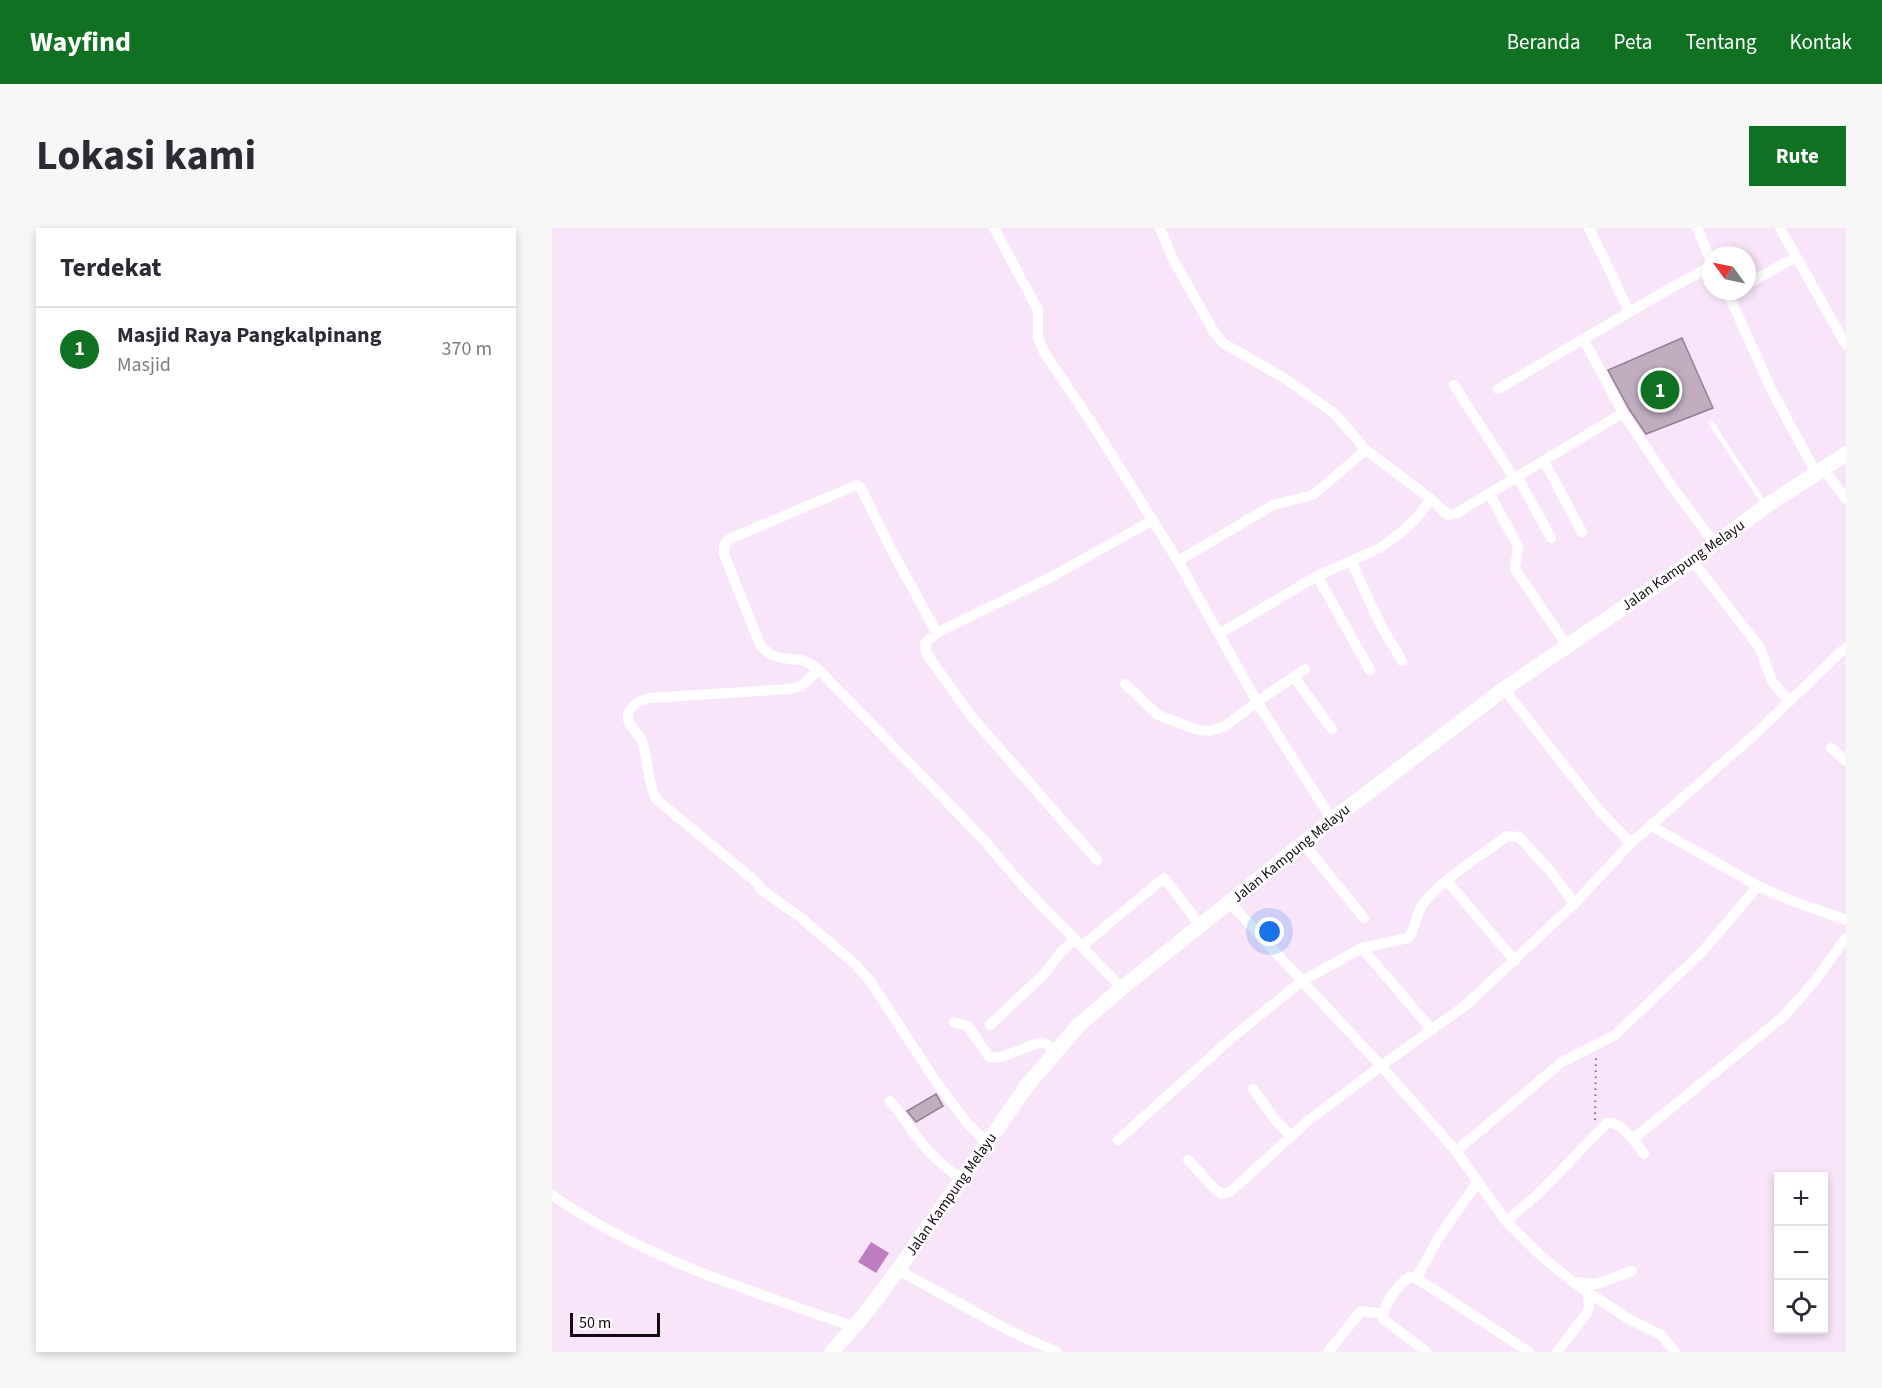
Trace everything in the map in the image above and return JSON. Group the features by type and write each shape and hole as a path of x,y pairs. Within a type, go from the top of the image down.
{"main road":[{"name":"Jalan Kampung Melayu","path":"832,1352 855,1327 898,1270 1034,1076 1079,1025 1332,820 1504,689 1568,647 1766,506 1846,454"}],"street":[{"path":"994,228 1038,310 1038,337 1044,352 1153,520 1257,702 1332,820"},
{"path":"1160,228 1173,259 1214,332 1223,343 1284,378 1335,413 1366,450 1431,499 1448,515 1455,514 1623,413"},
{"path":"1589,228 1629,310"},
{"path":"1697,228 1705,246"},
{"path":"1780,228 1846,345"},
{"path":"1756,279 1796,257"},
{"path":"1498,389 1584,340 1629,310 1702,271"},
{"path":"1733,300 1767,381 1819,470 1846,499"},
{"path":"1584,340 1623,413 1671,485 1714,543"},
{"path":"1454,385 1516,477 1551,538"},
{"path":"1178,561 1273,505 1313,495 1366,450"},
{"path":"1544,460 1582,532"},
{"path":"937,633 861,488 853,486 729,539 724,546 724,554 760,645 773,657 801,660 819,670 983,839 1023,886 1122,988"},
{"path":"1490,493 1518,546 1515,569 1568,647"},
{"path":"1219,634 1317,576 1380,548 1403,531 1431,499"},
{"path":"1096,860 971,716 926,653 925,643 937,633 1053,576 1153,520"},
{"path":"1692,560 1760,648 1772,681 1790,702"},
{"path":"1351,561 1379,622 1402,661"},
{"path":"1317,576 1370,670"},
{"path":"1188,1160 1216,1190 1222,1194 1230,1192 1309,1120 1466,1005 1575,904 1650,825 1711,774 1846,647"},
{"path":"1125,684 1158,715 1198,730 1210,731 1225,726 1305,669"},
{"path":"819,670 801,686 790,689 640,700 631,708 628,715 629,723 638,734 643,746 650,786 656,799 754,880 762,890 800,917 855,965 870,981 913,1050 953,1105 967,1123 987,1142"},
{"path":"1294,677 1332,729"},
{"path":"1504,689 1599,810 1631,843"},
{"path":"1831,748 1846,762"},
{"path":"1650,825 1758,886 1846,921"},
{"path":"1118,1140 1234,1036 1302,981 1362,948 1408,938 1413,933 1423,903 1447,881 1507,836 1519,837 1552,873 1575,904"},
{"path":"1303,843 1364,918"},
{"path":"990,1025 1044,974 1055,959 1164,878 1201,926"},
{"path":"1447,881 1515,961"},
{"path":"1456,1151 1555,1067 1569,1057 1615,1035 1702,952 1758,886"},
{"path":"1230,903 1381,1066 1456,1151 1506,1221 1540,1255 1573,1282 1628,1318 1661,1335 1675,1352"},
{"path":"1633,1139 1784,1016 1814,982 1846,938"},
{"path":"1362,948 1432,1030"},
{"path":"954,1022 968,1026 989,1057 1012,1054 1041,1043 1046,1043 1056,1051"},
{"path":"1253,1089 1277,1122 1291,1136"},
{"path":"890,1101 924,1146 939,1162 961,1179"},
{"path":"1506,1221 1537,1195 1606,1123 1612,1122 1619,1125 1644,1154"},
{"path":"1416,1278 1441,1234 1477,1183"},
{"path":"552,1194 578,1212 616,1233 696,1272 855,1327"},
{"path":"898,1270 1010,1331 1057,1352"},
{"path":"1573,1282 1596,1284 1632,1271"},
{"path":"1427,1352 1386,1323 1383,1314 1393,1296 1410,1277 1416,1278 1529,1352"},
{"path":"1557,1352 1587,1313 1588,1292"},
{"path":"1328,1352 1361,1311 1383,1314"}],"lane":[{"path":"1711,423 1766,506"}],"path":[{"path":"1595,1046 1596,1132"}],"shaded area":[{"path":"871,1242 889,1253 876,1273 858,1262"}],"building":[{"path":"1682,338 1713,408 1646,434 1629,409 1608,370"},
{"path":"936,1094 943,1106 916,1122 907,1111"}],"place":[{"name":"Masjid Raya Pangkalpinang","path":"1660,390"}]}
